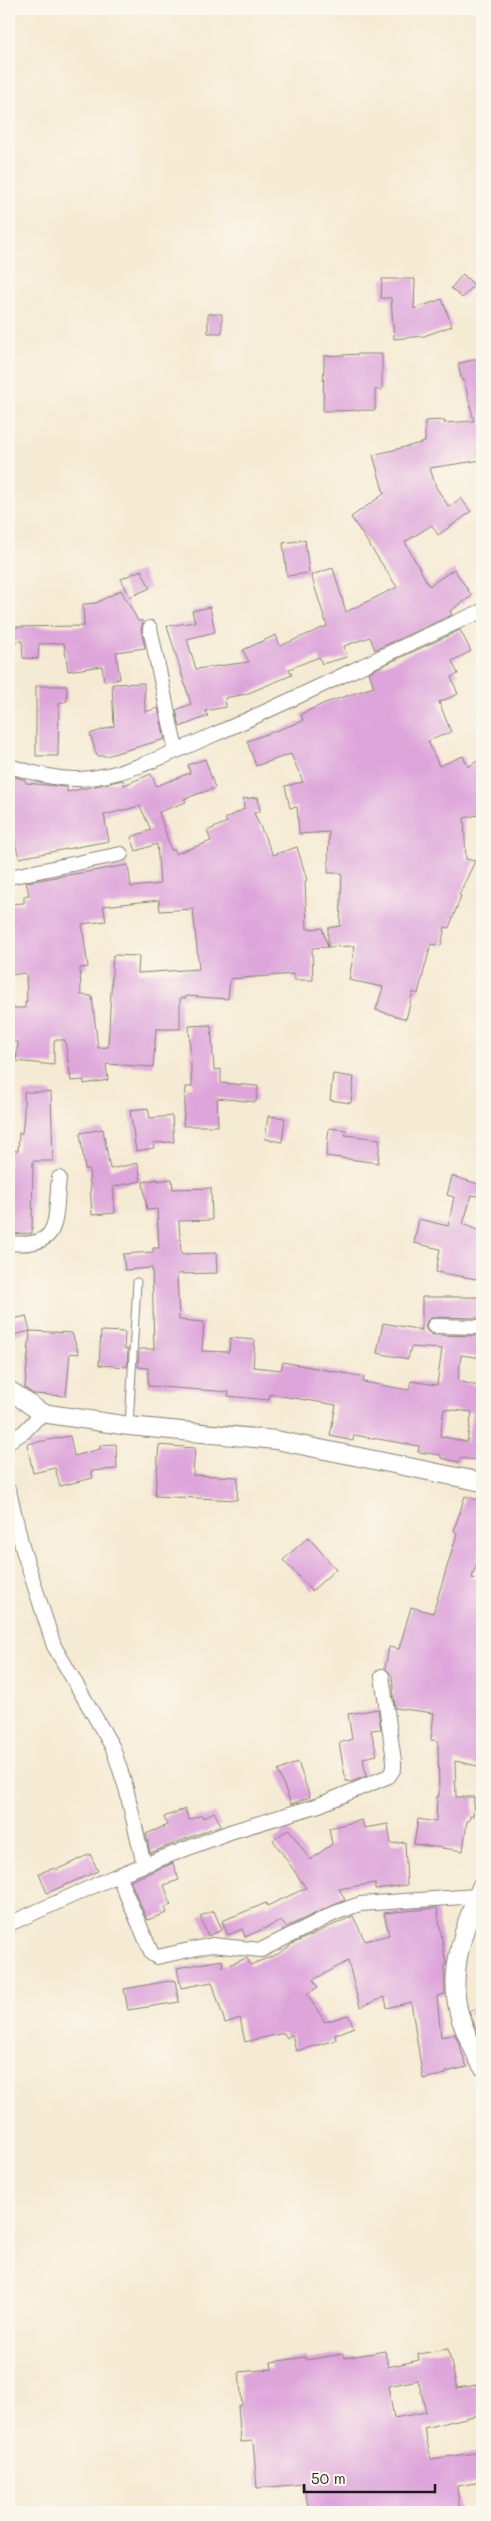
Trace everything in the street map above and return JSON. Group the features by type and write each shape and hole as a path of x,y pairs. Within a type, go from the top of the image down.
{"street":[{"path":"9,766 42,774 79,779 122,771 176,751 279,707 432,632 482,611"},
{"path":"150,628 176,751"},
{"path":"9,877 121,854"},
{"path":"9,1242 38,1243 49,1236 54,1227 59,1178"},
{"path":"434,1326 482,1327"},
{"path":"9,1390 42,1413 129,1426 276,1440 482,1482"},
{"path":"9,1441 24,1432 42,1413"},
{"path":"9,1491 23,1550 54,1646 113,1748 126,1788 144,1865"},
{"path":"9,1924 118,1875 230,1832 319,1805 389,1776 394,1768 394,1761 382,1676"},
{"path":"118,1875 150,1950 157,1957 212,1944 261,1950 335,1913 360,1904 480,1891 461,1946 456,1980 460,2018 482,2066"}],"lane":[{"path":"129,1426 137,1282"}],"building":[{"path":"463,274 474,285 462,298 451,288"},
{"path":"382,279 415,279 414,309 442,299 452,326 424,336 394,339 391,298 381,298"},
{"path":"208,314 222,314 222,333 208,333"},
{"path":"382,354 382,390 375,390 375,410 323,411 324,356"},
{"path":"482,357 482,460 430,468 436,487 449,507 461,498 471,512 438,535 432,525 405,542 429,586 454,569 472,596 450,611 452,615 375,650 370,637 344,646 347,657 322,664 319,657 289,669 292,675 246,694 225,698 226,707 205,711 208,716 180,727 176,710 191,704 167,626 195,622 192,611 210,607 215,632 187,639 196,669 249,662 243,650 276,635 280,646 327,626 311,575 333,568 346,612 397,587 351,517 384,494 373,455 425,442 425,421 444,420 444,423 474,421 458,364"},
{"path":"305,540 309,573 287,576 283,543"},
{"path":"141,570 150,588 130,597 121,579"},
{"path":"121,590 138,621 143,621 141,630 145,648 116,652 120,679 104,681 102,666 68,671 64,643 39,644 38,659 23,658 22,641 9,642 9,627 84,626 83,604 96,603"},
{"path":"460,630 471,651 452,661 458,674 451,677 458,694 439,702 451,732 428,741 439,766 463,756 468,767 482,758 482,784 479,786 482,814 464,818 466,859 475,861 459,895 461,896 449,928 445,927 441,946 431,944 418,994 413,992 406,1019 376,1010 383,987 349,980 355,946 328,947 328,928 340,926 342,873 328,873 329,832 299,834 297,807 290,808 285,786 303,782 291,754 256,766 247,741 303,721 301,714 325,703 374,687 369,672"},
{"path":"144,683 145,712 158,708 165,739 106,756 97,756 90,734 114,726 112,684"},
{"path":"36,686 67,686 67,701 59,703 58,756 36,756"},
{"path":"205,759 215,788 184,799 186,802 159,812 171,850 175,850 175,854 211,841 207,831 227,822 225,819 244,809 243,799 258,797 260,812 254,813 273,855 297,847 307,880 305,881 307,929 322,928 328,947 312,948 313,980 294,980 294,974 230,979 228,999 186,996 186,998 180,998 180,1029 156,1029 153,1067 106,1064 108,1080 84,1084 84,1080 71,1081 65,1040 54,1040 54,1065 16,1061 18,1042 9,1042 9,1008 25,1008 25,1002 27,1003 26,973 9,975 9,904 24,903 24,896 29,895 26,882 128,865 131,887 160,884 157,844 136,851 131,837 151,830 140,806 104,815 109,841 19,858 14,838 9,838 9,775 25,780 26,783 67,787 67,792 123,780 124,785 151,774 156,786 190,773 188,765","holes":["159,900 160,911 193,909 199,969 138,973 139,956 113,955 108,1047 98,1048 92,996 81,995 80,968 88,967 82,924 106,921 103,906"]},
{"path":"211,1025 214,1070 221,1069 221,1083 258,1086 256,1102 217,1098 218,1126 183,1126 186,1087 192,1087 189,1026"},
{"path":"333,1074 354,1077 351,1103 330,1100"},
{"path":"24,1092 51,1092 53,1161 33,1161 32,1233 9,1234 9,1150 18,1151 19,1133 22,1133 24,1114"},
{"path":"148,1108 150,1118 172,1116 174,1142 153,1143 154,1148 136,1151 130,1110"},
{"path":"268,1116 285,1118 282,1142 265,1139"},
{"path":"329,1128 346,1130 345,1135 380,1139 378,1163 326,1156"},
{"path":"103,1129 110,1169 138,1163 141,1181 113,1187 115,1213 92,1215 89,1169 85,1169 80,1133"},
{"path":"452,1176 482,1185 482,1197 472,1195 463,1224 482,1232 482,1280 436,1272 440,1249 414,1243 419,1219 448,1226 454,1197 447,1195"},
{"path":"172,1179 173,1189 211,1188 212,1220 179,1221 181,1254 216,1253 217,1273 177,1274 179,1320 204,1322 202,1351 229,1352 230,1338 255,1340 253,1367 281,1370 283,1362 364,1377 363,1382 409,1390 411,1381 437,1385 442,1349 411,1347 408,1359 377,1353 383,1323 422,1330 422,1297 482,1297 480,1318 434,1317 427,1321 425,1326 427,1331 433,1335 482,1336 482,1358 461,1355 458,1381 482,1387 482,1461 460,1458 459,1462 441,1458 441,1455 418,1452 419,1446 354,1435 353,1441 330,1436 336,1405 270,1394 269,1400 228,1396 229,1392 148,1386 148,1368 138,1367 139,1349 154,1349 152,1268 125,1270 123,1254 153,1252 153,1248 159,1248 157,1209 147,1210 143,1182","holes":["444,1409 472,1412 467,1442 440,1436"]},
{"path":"26,1316 30,1331 9,1336 9,1320"},
{"path":"30,1331 72,1333 79,1354 70,1353 66,1396 33,1394 25,1388"},
{"path":"101,1331 125,1332 124,1349 128,1349 127,1367 99,1365"},
{"path":"70,1436 74,1456 100,1449 100,1445 116,1444 117,1469 91,1471 93,1478 60,1486 55,1468 33,1473 27,1444"},
{"path":"159,1445 195,1448 193,1475 238,1477 237,1500 155,1496"},
{"path":"465,1496 482,1501 482,1545 472,1578 482,1580 482,1767 455,1761 456,1797 474,1797 473,1816 470,1816 469,1821 467,1821 463,1851 414,1844 418,1819 436,1822 437,1796 439,1796 438,1741 431,1740 434,1713 395,1708 392,1675 385,1668 389,1647 399,1649 411,1607 433,1613 457,1534 454,1530"},
{"path":"308,1537 336,1569 312,1591 283,1560"},
{"path":"378,1709 381,1729 371,1730 377,1755 363,1758 366,1776 351,1782 346,1781 339,1743 352,1739 348,1714"},
{"path":"298,1762 310,1797 291,1804 278,1771"},
{"path":"185,1809 189,1820 202,1815 203,1818 214,1812 221,1825 150,1853 146,1834 167,1825 164,1817"},
{"path":"362,1820 364,1828 388,1824 391,1844 405,1842 407,1885 375,1889 375,1883 339,1889 345,1900 286,1927 281,1921 245,1937 242,1929 228,1935 222,1921 266,1903 267,1906 306,1888 273,1840 289,1829 310,1860 332,1844 329,1828"},
{"path":"90,1854 98,1871 47,1893 39,1873 55,1868 56,1870"},
{"path":"173,1863 179,1880 164,1885 171,1905 165,1907 167,1913 147,1920 130,1881"},
{"path":"437,1908 446,1965 444,1966 445,1994 437,1996 441,2037 455,2034 467,2067 446,2072 446,2074 423,2079 411,2002 387,2008 385,1997 360,2007 348,1961 313,1980 318,1987 307,1994 325,2022 348,2015 354,2027 335,2035 336,2040 296,2051 292,2034 287,2038 284,2033 245,2042 240,2018 225,2023 212,1982 181,1988 177,1968 222,1960 223,1967 247,1958 250,1965 278,1954 294,1943 353,1916 365,1941 389,1935 384,1913"},
{"path":"214,1911 222,1930 208,1936 200,1916"},
{"path":"175,1980 179,2002 128,2010 124,1989"},
{"path":"482,2006 482,2043 469,2011"},
{"path":"448,2349 457,2388 482,2384 482,2414 424,2428 431,2459 482,2452 482,2482 457,2486 460,2512 440,2512 439,2508 405,2512 309,2512 304,2484 257,2488 253,2441 241,2442 238,2406 242,2405 239,2372 272,2369 271,2362 306,2357 306,2360 343,2354 344,2358 385,2351 388,2367 419,2360 418,2354","holes":["418,2380 426,2412 394,2418 388,2386"]}]}
